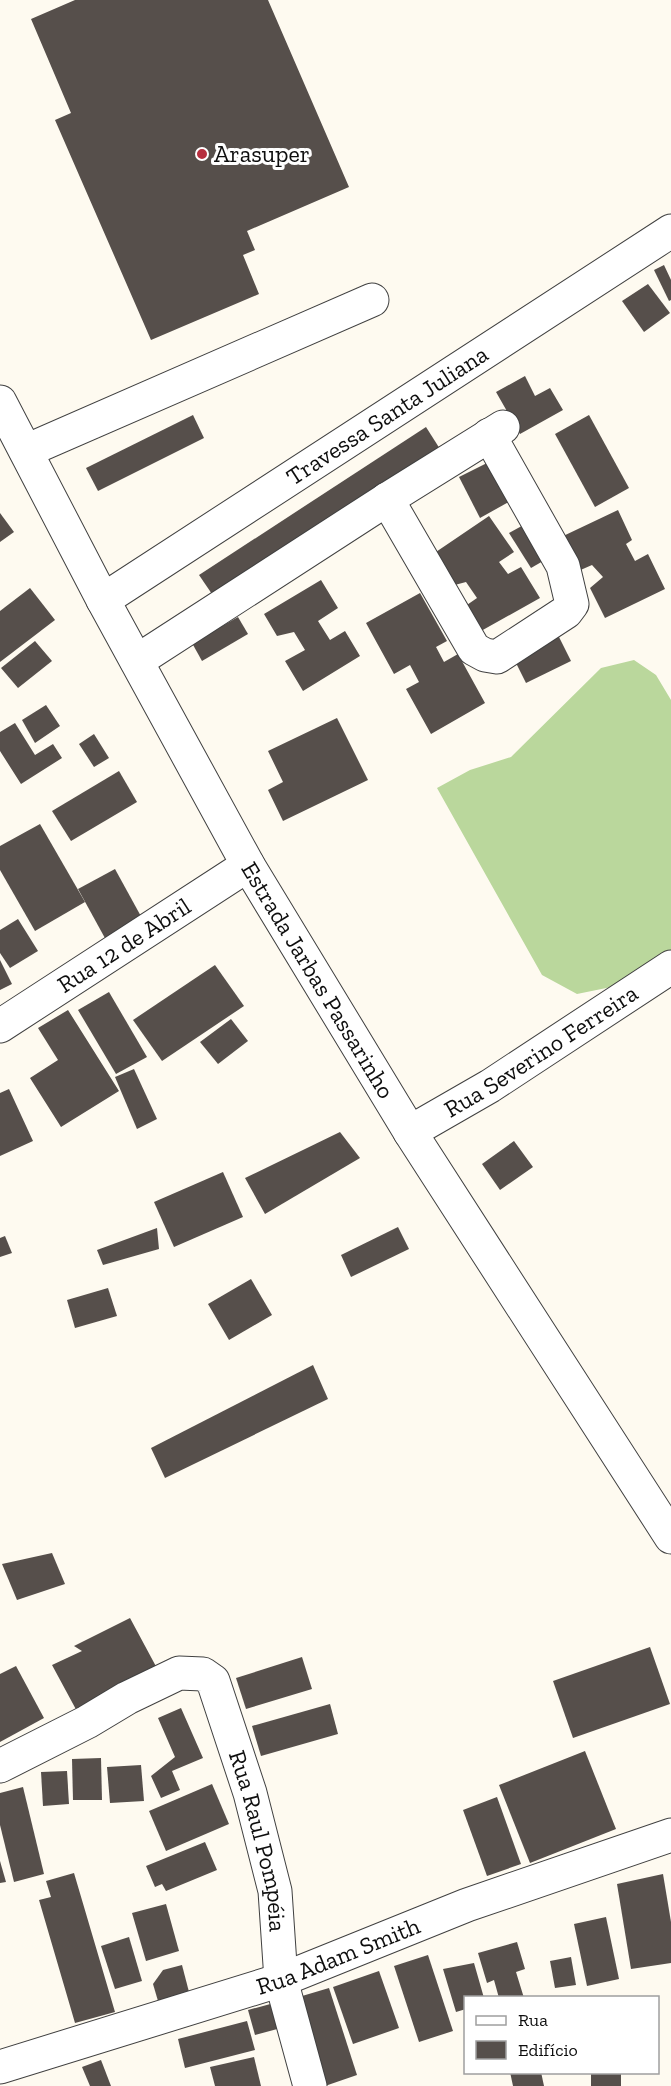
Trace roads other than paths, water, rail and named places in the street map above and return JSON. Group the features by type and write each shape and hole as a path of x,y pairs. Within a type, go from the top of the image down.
{"street":[{"name":"Travessa Santa Juliana","path":"103,600 671,231"},
{"path":"26,451 372,300"},
{"name":"Estrada Jarbas Passarinho","path":"0,402 103,600 248,865 410,1132 671,1537"},
{"path":"137,661 387,499 496,431 563,566 572,604 566,612 497,657 485,655 474,649 387,499"},
{"name":"Rua 12 de Abril","path":"0,1026 248,865"},
{"name":"Rua Severino Ferreira","path":"410,1132 490,1086 671,967"},
{"name":"Rua Raul Pompéia","path":"0,1766 179,1673 203,1674 213,1681 255,1815 274,1891 280,1980 310,2086"},
{"name":"Rua Adam Smith","path":"0,2067 280,1980 466,1905 671,1835"}],"place":[{"name":"Arasuper","path":"202,154"}]}
